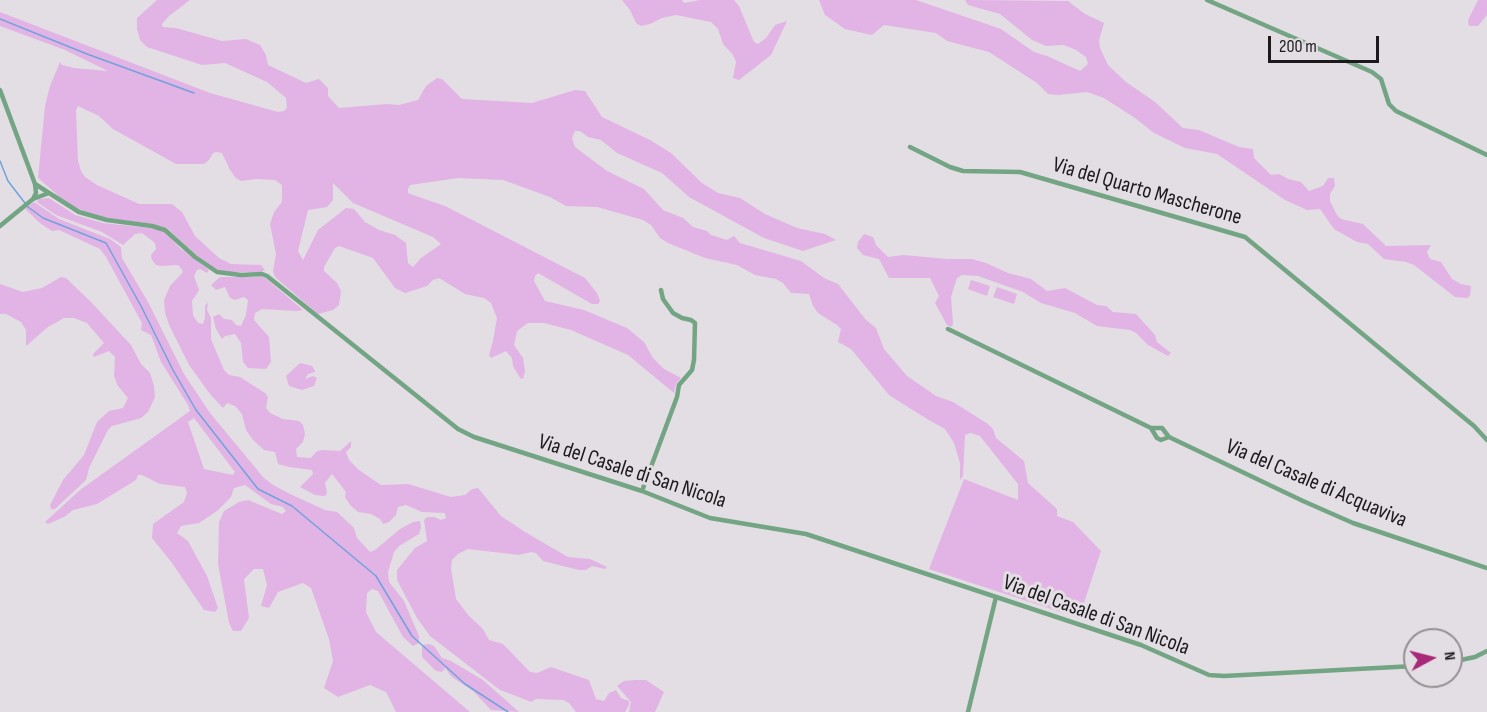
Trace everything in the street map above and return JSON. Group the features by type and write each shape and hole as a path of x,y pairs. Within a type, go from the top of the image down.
{"street":[{"path":"1207,0 1372,72 1381,79 1392,108 1487,154"},
{"path":"0,90 35,184 36,193 31,201 0,226"},
{"name":"Via del Quarto Mascherone","path":"910,147 963,171 1020,172 1245,237 1474,426 1487,440"},
{"name":"Via del Casale di San Nicola","path":"35,184 79,212 107,220 165,230 217,272 267,276 458,429 474,437 642,491 710,518 806,534 1147,647 1209,675 1403,667"},
{"path":"31,201 49,193"},
{"path":"642,491 677,398 679,385 692,370 694,360 695,323 673,313 663,299 661,290"},
{"name":"Via del Casale di Acquaviva","path":"948,328 1151,428 1162,428 1169,437 1279,491 1353,523 1487,568"},
{"name":"Via del Casale di Acquaviva","path":"1151,428 1156,438 1161,440 1169,437"},
{"path":"968,712 996,597"},
{"path":"1463,660 1487,651"}],"shaded area":[{"path":"157,0 190,0 169,16 162,24 163,27 176,28 222,41 246,39 260,45 266,55 268,65 306,83 319,79 328,88 328,96 339,108 399,105 418,100 426,86 437,78 442,79 462,99 532,103 575,90 585,91 602,117 650,140 671,153 702,183 718,193 740,198 765,214 797,228 825,234 836,240 803,251 764,238 689,197 662,173 617,153 601,140 588,137 580,131 575,131 572,138 575,147 607,171 644,189 663,210 683,218 693,227 727,240 734,236 740,243 801,261 824,278 838,284 866,320 876,328 884,349 907,376 936,396 953,402 988,424 993,429 996,438 1024,461 1028,483 1057,509 1057,516 1073,522 1101,551 1079,618 929,569 964,479 1018,500 1018,484 980,436 971,433 965,435 963,476 960,480 960,463 954,443 945,429 889,395 851,349 838,342 841,329 818,313 809,294 791,293 783,283 776,279 755,275 737,265 705,258 668,243 643,220 597,207 566,206 550,197 503,180 458,178 410,185 408,189 408,193 445,206 585,278 597,293 600,301 598,304 592,304 538,273 534,281 545,301 584,310 627,328 644,342 653,358 664,369 681,378 676,384 674,393 628,355 571,330 544,323 528,323 517,331 514,345 523,358 525,371 523,379 520,378 513,366 512,358 506,351 491,358 489,355 497,318 491,303 484,298 465,294 439,278 427,286 405,293 395,288 373,258 339,246 335,248 324,271 337,283 341,291 339,305 333,310 318,314 275,277 273,271 276,254 270,224 274,212 282,202 282,185 275,180 241,181 230,170 222,153 213,153 204,164 176,164 113,129 99,116 78,106 76,110 78,161 85,177 139,204 172,204 182,212 195,236 219,258 231,264 261,265 265,270 261,272 222,272 216,270 207,265 167,228 112,219 68,204 38,178 45,106 50,86 60,62 62,65 74,68 108,71 65,50 0,26 0,12 210,93 278,112 287,108 286,98 267,82 225,63 202,65 147,47 140,40 137,18","holes":["333,183 353,203 433,237 441,244 421,258 413,267 408,263 406,243 395,235 365,222 354,209 346,208 318,230 303,260 298,251 308,210 327,207 333,200"]},
{"path":"622,0 682,0 684,3 700,0 734,0 739,6 754,42 758,44 766,38 775,25 787,21 771,55 739,80 733,78 736,62 733,55 723,44 718,29 711,22 676,15 641,26 636,23"},
{"path":"819,0 916,0 1001,29 1034,52 1080,71 1088,64 1086,57 1076,50 1064,45 1046,46 1032,40 1000,14 968,5 965,0 1068,1 1085,14 1104,23 1099,40 1108,65 1126,82 1155,102 1183,128 1199,130 1239,147 1253,149 1254,158 1271,175 1279,174 1301,182 1309,191 1323,186 1328,178 1334,178 1335,186 1330,194 1330,201 1341,219 1363,224 1386,246 1431,245 1427,252 1430,259 1441,262 1452,279 1471,286 1470,296 1455,297 1414,265 1384,259 1368,244 1357,242 1334,229 1320,209 1307,210 1285,200 1217,154 1185,148 1154,133 1104,98 1087,92 1048,94 1037,83 989,52 947,41 936,33 884,25 872,35 845,29 825,15"},
{"path":"1478,0 1487,0 1487,15 1478,26 1469,26 1468,20"},
{"path":"49,198 75,215 103,223 158,229 165,232 180,248 209,270 207,273 200,269 197,270 194,276 199,290 192,301 193,315 198,323 203,324 205,306 208,302 211,339 224,370 229,375 240,377 265,393 268,397 266,408 270,413 283,419 299,421 303,425 305,434 303,442 296,449 297,457 311,458 321,450 340,451 351,441 351,447 346,452 349,460 381,485 408,484 451,497 465,495 472,489 478,488 501,516 525,532 568,557 590,559 607,567 605,569 592,566 586,570 579,570 543,561 536,553 531,552 519,555 468,549 452,560 451,568 456,599 483,629 489,640 503,644 530,672 537,673 551,667 589,680 596,699 604,701 609,693 616,690 621,698 629,701 625,712 576,712 569,703 563,700 536,699 531,702 500,690 430,636 417,618 397,580 397,570 415,548 427,541 424,520 427,517 434,517 441,520 446,518 445,513 422,512 406,505 398,507 396,515 383,524 380,519 371,514 358,512 350,505 345,497 346,492 332,474 325,483 327,493 325,496 315,495 300,487 313,474 312,470 278,464 275,452 264,450 253,440 246,430 242,414 235,406 227,403 223,408 189,365 165,313 164,300 170,286 183,272 181,268 178,265 156,265 151,255 156,249 155,243 142,233 135,234 123,245 102,232 56,215 37,202 39,199"},
{"path":"34,202 59,219 110,239 121,247 122,258 148,302 184,374 210,413 263,477 273,485 325,510 337,512 354,528 357,538 370,552 400,529 420,521 419,534 399,546 394,552 388,572 389,582 404,601 419,636 419,643 413,646 403,637 378,591 372,589 367,593 366,612 376,632 470,712 396,712 386,692 370,685 338,697 324,688 333,661 329,639 311,588 303,583 278,592 269,608 261,606 267,585 263,569 254,569 244,579 249,618 241,631 233,631 229,623 218,564 219,522 224,511 239,502 248,500 282,514 286,511 283,507 271,504 245,485 234,488 231,497 217,511 199,523 181,526 177,533 188,541 207,576 218,608 215,612 204,610 152,538 153,524 184,502 187,493 185,487 160,484 138,475 136,480 97,504 73,510 48,524 45,522 80,490 190,411 161,362 151,335 141,330 142,323 100,249 59,230 52,231 25,209","holes":["194,418 235,472 233,475 204,469 188,422"]},
{"path":"864,234 873,237 876,245 888,257 904,255 972,259 1031,279 1047,291 1065,288 1097,305 1106,306 1113,312 1136,314 1155,335 1157,342 1171,353 1168,356 1148,345 1130,330 1097,326 1075,313 1041,303 1023,292 978,276 962,275 957,278 951,297 952,327 947,325 935,303 939,296 930,278 889,278 879,259 863,255 857,248"},
{"path":"61,277 66,278 91,302 131,345 141,364 150,373 155,397 148,412 141,418 112,426 108,430 89,468 86,480 55,509 51,509 50,505 63,480 84,455 97,422 109,411 123,408 128,398 118,386 114,376 115,357 109,351 94,357 93,354 104,343 87,323 74,318 64,318 48,327 26,346 26,330 21,322 6,314 0,314 0,284 23,292 42,288"},
{"path":"220,277 264,277 303,310 262,309 255,313 254,320 269,337 271,362 266,369 248,368 243,362 241,343 235,334 222,339 216,329 213,317 219,314 224,319 232,320 236,325 241,326 246,315 248,300 244,297 235,300 230,298 225,287 216,290 211,285"},
{"path":"971,280 990,286 987,296 968,289"},
{"path":"997,287 1017,294 1014,304 993,297"},
{"path":"300,363 312,366 315,372 308,374 305,379 313,376 317,378 314,386 302,390 289,386 286,376"},
{"path":"423,645 434,646 442,658 483,680 519,712 491,710 473,691 452,677 445,668 442,672 436,671 422,657"},
{"path":"646,680 664,692 655,712 629,712 631,702 617,686 624,681"}],"waterway":[{"path":"0,19 194,93"},
{"path":"0,161 8,181 28,207 43,218 106,243 196,410 258,489 292,506 376,576 412,636 465,684 508,712"}]}
